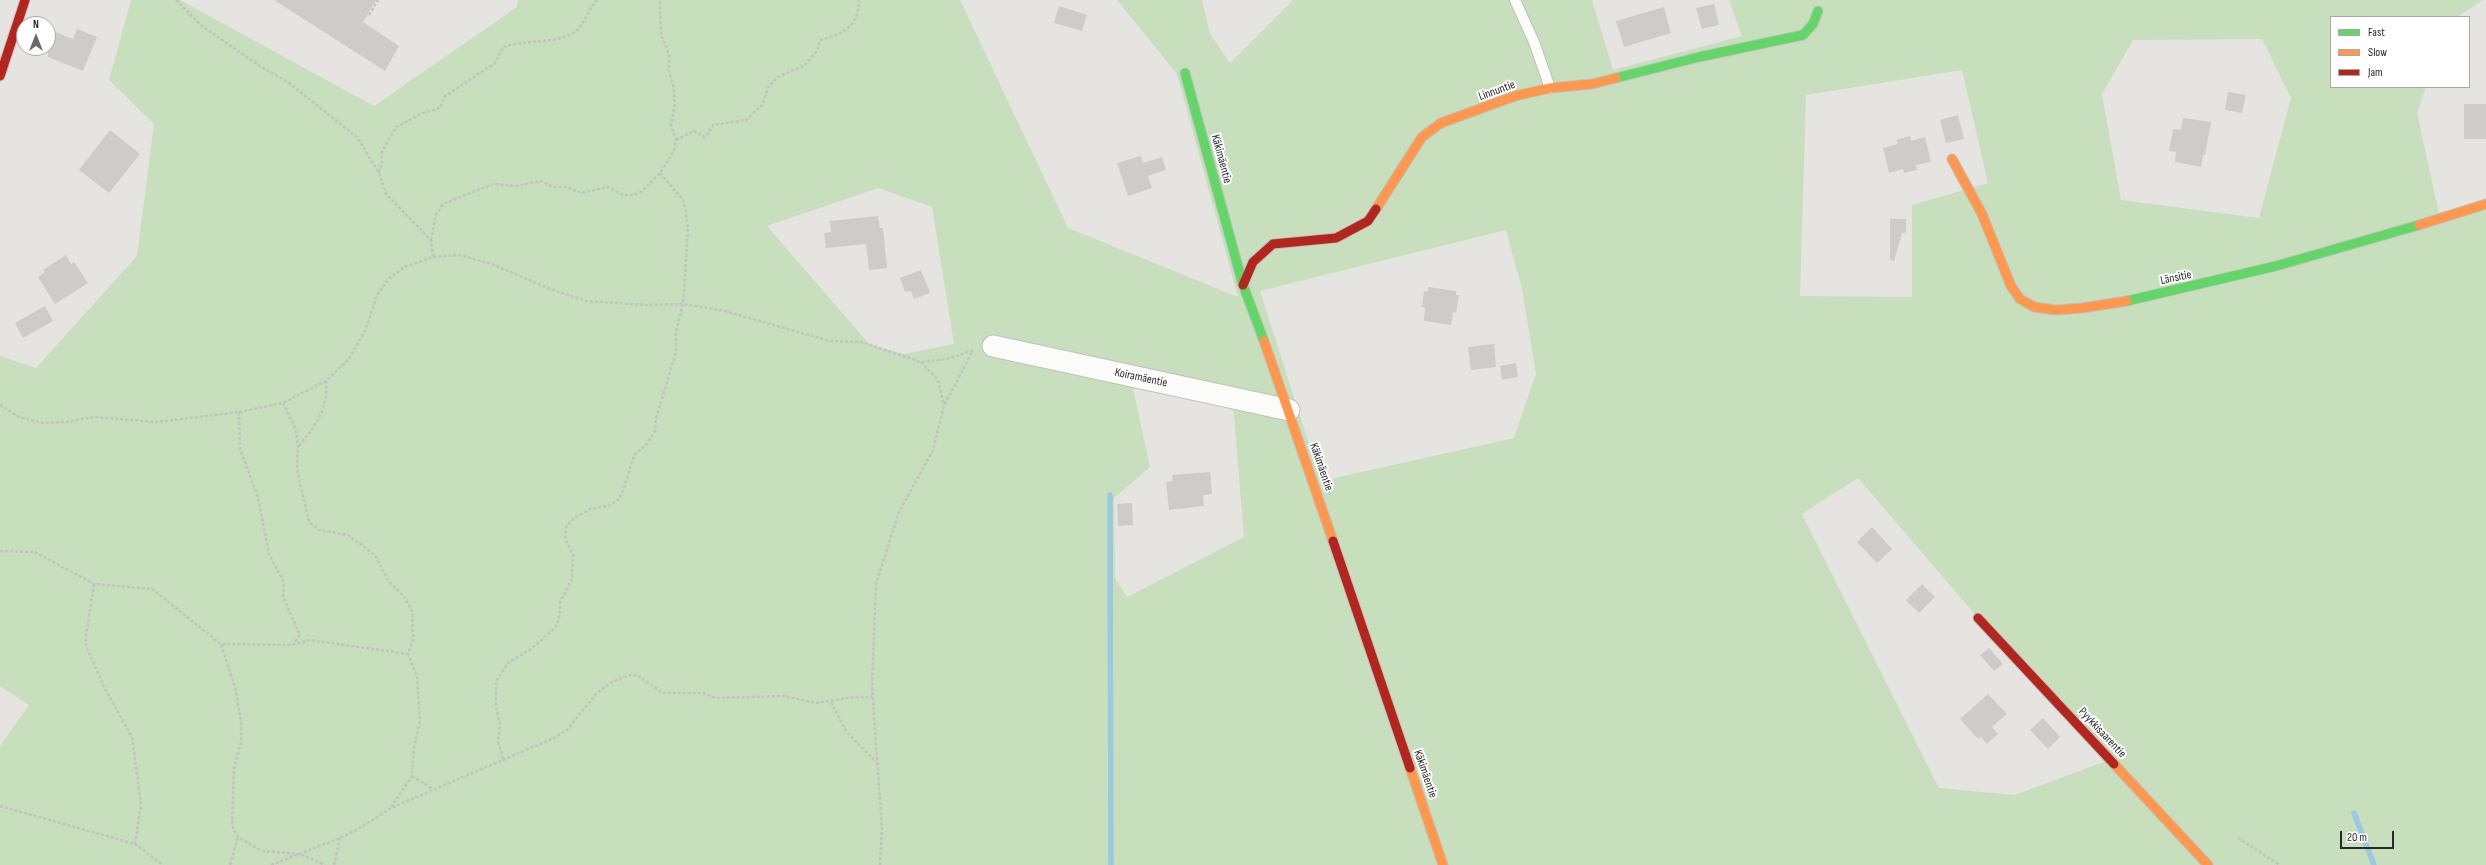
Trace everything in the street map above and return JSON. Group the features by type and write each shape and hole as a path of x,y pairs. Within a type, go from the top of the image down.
{"street":[{"path":"0,76 25,0"},
{"name":"Linnuntie","path":"1243,285 1253,262 1273,244 1336,238 1368,221 1422,137 1441,123 1515,96 1550,88 1592,84 1699,57 1778,42 1803,35 1813,24 1818,10"},
{"name":"Käkimäentie","path":"1185,73 1243,285 1289,410 1443,865"},
{"name":"Länsitie","path":"1952,159 1974,196 1993,237 2012,289 2019,298 2030,306 2045,309 2109,304 2191,287 2279,265 2486,204"},
{"name":"Koiramäentie","path":"993,346 1289,410"},
{"name":"Pyykkisaarentie","path":"1978,618 2208,865"}],"lane":[{"path":"1515,0 1534,42 1550,88"},
{"path":"1815,0 1818,10"}],"path":[{"path":"176,0 202,26 260,66 289,83 357,137 378,173 386,194 431,240"},
{"path":"369,15 378,0"},
{"path":"378,173 382,164 381,154 396,127 422,113 440,108 444,97 495,63 503,47 514,43 556,39 574,32 586,20 597,0"},
{"path":"433,257 431,240 436,215 443,204 494,184 516,186 541,181 553,187 567,187 582,193 607,186 623,195 634,195 642,191 660,173 674,151 676,140 671,125 675,105 673,85 669,72 669,55 661,34 660,0"},
{"path":"676,140 694,131 703,136 708,134 713,125 746,120 763,104 768,87 778,77 805,65 816,51 820,40 842,34 853,22 859,9 859,0"},
{"path":"503,759 498,741 500,725 496,706 496,681 509,662 531,649 556,626 560,614 560,602 572,579 574,555 565,538 566,527 573,519 590,510 608,506 618,500 623,491 634,455 646,445 655,431 656,418 676,352 676,331 683,304 688,228 684,202 660,173"},
{"path":"0,405 19,417 43,423 66,422 94,417 157,422 239,412 283,403 326,381 348,359 366,329 377,295 389,278 405,267 433,257 460,255 492,264 550,289 586,301 646,305 683,304 721,310 830,341 862,342 921,362 947,359 993,346"},
{"path":"880,865 882,829 876,763 873,697 876,584 899,512 933,450 944,406 972,351"},
{"path":"921,362 938,380 944,406"},
{"path":"298,447 321,417 327,395 326,381"},
{"path":"283,403 296,430 298,447 297,469 309,522 319,530 348,535 375,555 388,580 405,598 412,611 413,640 408,654 417,676 420,722 414,746 412,776 391,808"},
{"path":"239,412 240,449 258,497 269,555 284,582 283,597 300,635 292,645"},
{"path":"0,551 35,552 94,584 152,589 221,644 235,687 241,721 241,742 234,768 231,797 232,826 238,837 262,851 300,854 325,865"},
{"path":"94,584 85,643 104,687 132,737 141,806 135,844"},
{"path":"221,644 292,645 310,640 408,654"},
{"path":"271,865 340,838 360,828 391,808 554,738 567,730 596,694 610,683 629,675 637,675 663,693 703,693 716,698 784,696 816,703 831,702 853,697 873,697"},
{"path":"831,702 846,731 876,763"},
{"path":"412,776 433,789"},
{"path":"0,806 135,844 164,865"},
{"path":"230,865 238,837"},
{"path":"334,865 340,838"},
{"path":"2238,838 2280,865"}],"green space":[{"path":"131,0 180,0 374,106 517,7 518,0 960,0 1068,228 1238,297 1177,74 1117,0 1202,0 1210,34 1230,63 1293,0 1592,0 1613,70 1742,36 1729,0 2483,0 2459,16 2330,16 2330,88 2426,88 2417,113 2440,218 2486,204 2486,865 0,865 0,746 29,705 0,686 0,356 36,368 137,256 154,124 109,80","holes":["2262,39 2291,98 2259,218 2121,200 2102,94 2133,40","1962,70 1988,183 1912,205 1912,297 1800,296 1806,95","878,188 932,207 954,344 904,354 870,345 767,226","1506,230 1522,289 1536,374 1514,438 1321,481 1260,291","1132,384 1233,403 1244,537 1127,597 1115,578 1114,498 1150,467","1858,478 1978,618 2109,760 2015,795 1939,788 1802,514"]}],"building":[{"path":"274,0 376,0 363,22 399,46 385,71"},
{"path":"1714,4 1719,25 1702,29 1696,8"},
{"path":"1059,6 1087,15 1082,31 1054,23"},
{"path":"1664,7 1671,33 1624,47 1616,21"},
{"path":"77,29 97,37 83,71 48,57 56,56 56,32 73,39"},
{"path":"2228,92 2246,95 2242,113 2225,110"},
{"path":"2464,104 2486,104 2486,139 2464,139"},
{"path":"1958,115 1964,139 1946,143 1940,120"},
{"path":"2183,118 2211,122 2205,155 2203,155 2201,167 2175,162 2176,152 2169,151 2173,129 2181,130"},
{"path":"110,130 140,154 109,193 79,170"},
{"path":"1910,136 1911,141 1925,137 1931,162 1916,165 1917,170 1904,173 1903,169 1889,173 1883,148 1898,144 1896,140"},
{"path":"1141,156 1143,163 1162,157 1166,170 1148,176 1152,188 1128,196 1117,163"},
{"path":"878,216 880,228 883,228 887,268 869,270 866,244 826,248 824,233 831,232 830,221"},
{"path":"1890,219 1906,219 1906,233 1902,233 1894,261 1890,260"},
{"path":"66,255 71,264 74,262 88,283 55,304 38,277 45,272 43,270"},
{"path":"921,270 930,293 914,299 911,291 905,292 900,278"},
{"path":"1428,287 1456,291 1456,295 1459,295 1456,313 1453,312 1451,325 1424,321 1425,308 1422,307 1424,291 1428,291"},
{"path":"45,306 53,321 23,338 15,323"},
{"path":"1494,344 1496,367 1471,370 1468,347"},
{"path":"1516,363 1518,377 1502,380 1500,366"},
{"path":"1210,472 1212,494 1203,495 1204,506 1169,510 1166,482 1173,481 1172,475"},
{"path":"1132,503 1133,525 1118,526 1117,504"},
{"path":"1872,527 1892,549 1877,563 1857,542"},
{"path":"1922,584 1935,597 1919,613 1906,600"},
{"path":"1989,648 2003,664 1994,671 1980,655"},
{"path":"1988,694 2007,714 1992,727 1998,734 1987,744 1981,737 1978,739 1960,719"},
{"path":"2043,718 2060,737 2048,749 2030,730"}],"waterway":[{"path":"1110,495 1111,865"},
{"path":"2354,813 2374,865"}],"traffic: fast":[{"path":"1616,78 1699,57 1803,35 1813,24 1818,11"},
{"path":"1185,73 1243,285 1264,341"},
{"path":"2127,301 2276,266 2419,225"}],"traffic: slow":[{"path":"1376,209 1422,137 1441,123 1515,96 1550,88 1592,84 1616,78"},
{"path":"1952,159 1982,214 2011,286 2020,299 2034,307 2056,310 2082,308 2127,301"},
{"path":"2419,225 2486,204"},
{"path":"1264,341 1333,541"},
{"path":"2114,764 2208,865"},
{"path":"1410,768 1443,865"}],"traffic: jam":[{"path":"0,76 25,0"},
{"path":"1243,285 1253,262 1273,244 1336,238 1368,221 1376,209"},
{"path":"1333,541 1410,768"},
{"path":"1978,618 2114,764"}]}
